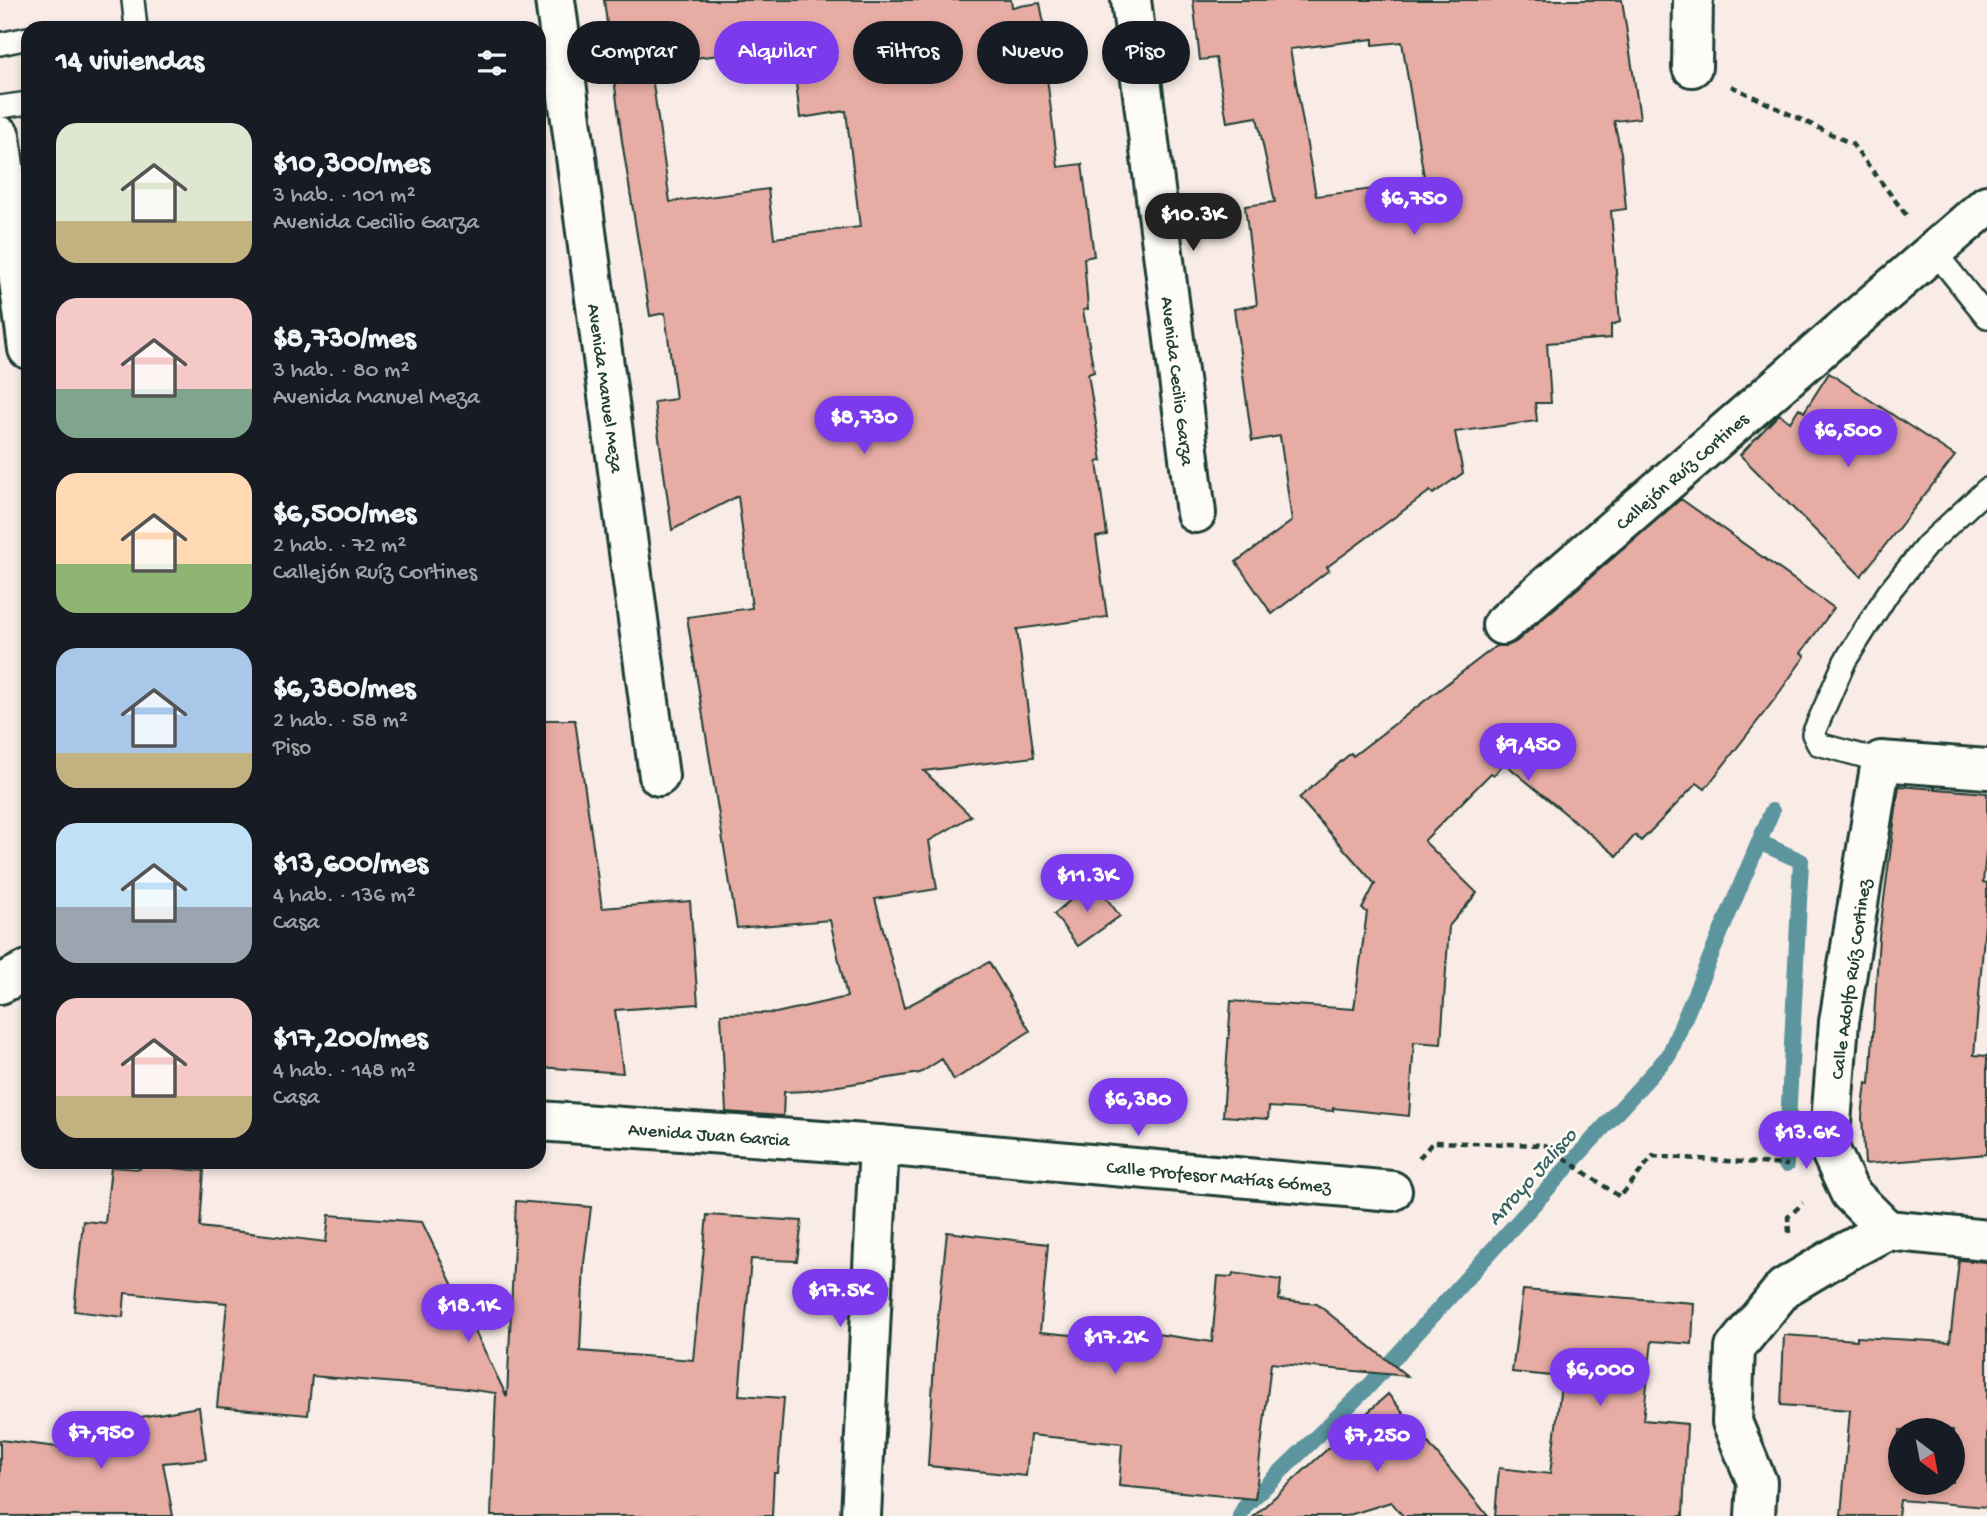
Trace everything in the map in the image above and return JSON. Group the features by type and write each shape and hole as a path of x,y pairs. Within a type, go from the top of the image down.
{"street":[{"name":"Avenida Manuel Meza","path":"555,0 659,776"},
{"name":"Avenida Cecilio Garza","path":"1131,0 1196,513"},
{"path":"1692,67 1693,0"},
{"path":"0,136 21,296"},
{"name":"Callejón Ruíz Cortines","path":"1502,625 1987,205"},
{"path":"1881,761 1987,768"},
{"name":"Calle Adolfo Ruíz Cortinez","path":"1881,761 1839,1022 1827,1158 1850,1193 1887,1230"},
{"path":"0,984 21,974"},
{"name":"Avenida Juan Garcia","path":"546,1121 879,1145"},
{"path":"860,1516 879,1145"},
{"name":"Calle Profesor Matías Gómez","path":"879,1145 1392,1191"},
{"path":"1755,1516 1756,1482 1732,1422 1735,1348 1784,1288 1836,1256 1887,1230 1987,1240"}],"lane":[{"path":"131,21 133,0"},
{"path":"0,44 21,40"},
{"path":"0,107 21,104"},
{"path":"1934,251 1987,317"},
{"path":"1881,761 1818,744 1813,734 1844,661 1888,593 1927,545 1987,489"}],"path":[{"path":"1692,67 1852,144 1934,251"},
{"path":"1392,1191 1433,1142 1545,1145 1620,1197 1653,1156 1827,1158 1824,1184 1788,1217 1791,1263 1784,1288"}],"building":[{"path":"604,0 1011,0 1012,7 1040,3 1043,21 977,21 977,84 1048,84 1058,167 1082,164 1094,256 1084,258 1088,309 1083,310 1094,372 1088,374 1102,461 1097,462 1107,535 1096,537 1107,617 1017,629 1034,757 924,771 971,816 929,841 937,889 875,899 904,1008 989,962 1030,1031 954,1080 942,1059 920,1073 807,1091 784,1092 783,1116 726,1112 721,1014 776,1013 847,997 830,920 737,928 687,617 752,608 738,496 672,530 654,402 676,399 665,313 650,316 615,84 653,84 670,202 768,189 774,238 860,227 846,111 800,118 796,84 839,84 839,21 714,21 714,56 700,57 700,21 607,21"},
{"path":"1193,0 1622,0 1640,118 1614,121 1621,153 1626,209 1611,211 1620,322 1611,325 1611,338 1547,343 1551,403 1535,403 1537,421 1455,432 1463,473 1433,494 1430,491 1327,567 1329,570 1272,614 1236,562 1292,521 1280,436 1252,441 1234,309 1257,305 1245,206 1275,202 1257,117 1227,122 1216,58 1200,60","holes":["1373,39 1373,45 1402,42 1425,183 1316,196 1290,49"]},
{"path":"1829,373 1955,456 1861,576 1740,455 1779,414 1790,422 1799,408 1804,412"},
{"path":"1681,499 1834,608 1801,653 1805,656 1774,700 1705,789 1697,783 1641,841 1635,835 1617,856 1504,763 1424,841 1477,893 1449,926 1441,1044 1414,1042 1409,1116 1333,1108 1333,1111 1269,1107 1268,1119 1223,1116 1231,1001 1354,1009 1367,912 1362,909 1375,884 1299,798 1351,753 1353,756 1496,646 1507,646 1516,642"},
{"path":"546,720 575,720 602,908 690,901 698,1004 615,1010 623,1073 546,1068"},
{"path":"1899,786 1987,793 1987,843 1983,882 1987,883 1987,899 1974,1055 1987,1056 1987,1154 1865,1164 1862,1117 1866,1083 1870,1084 1879,937"},
{"path":"1093,881 1120,916 1078,946 1054,914"},
{"path":"111,1169 204,1171 200,1227 326,1242 329,1215 422,1222 507,1397 516,1201 591,1207 584,1263 580,1351 693,1360 707,1215 802,1221 797,1261 751,1259 739,1395 784,1398 778,1473 774,1473 772,1516 491,1516 496,1393 312,1376 308,1415 217,1407 227,1303 125,1293 123,1317 74,1311 83,1221 105,1223"},
{"path":"947,1232 1048,1244 1040,1332 1135,1341 1136,1331 1212,1342 1218,1276 1232,1277 1233,1273 1281,1280 1279,1300 1317,1304 1407,1376 1271,1363 1255,1499 1119,1486 1122,1444 1030,1435 1026,1476 928,1466 935,1345"},
{"path":"1959,1260 1987,1262 1987,1507 1900,1500 1898,1516 1841,1516 1850,1410 1781,1405 1784,1335 1857,1340 1857,1337 1950,1342"},
{"path":"1523,1290 1694,1303 1692,1344 1652,1341 1643,1420 1687,1424 1683,1516 1495,1516 1499,1468 1550,1474 1562,1377 1512,1372"},
{"path":"1388,1394 1488,1516 1403,1516 1391,1502 1346,1516 1254,1516"},
{"path":"199,1407 206,1459 163,1463 173,1516 0,1516 0,1440 114,1454 117,1421"}],"waterway":[{"name":"Arroyo Jalisco","path":"1240,1516 1245,1506 1369,1386 1669,1055 1772,811"},
{"path":"1759,842 1801,861 1786,1165"}]}
